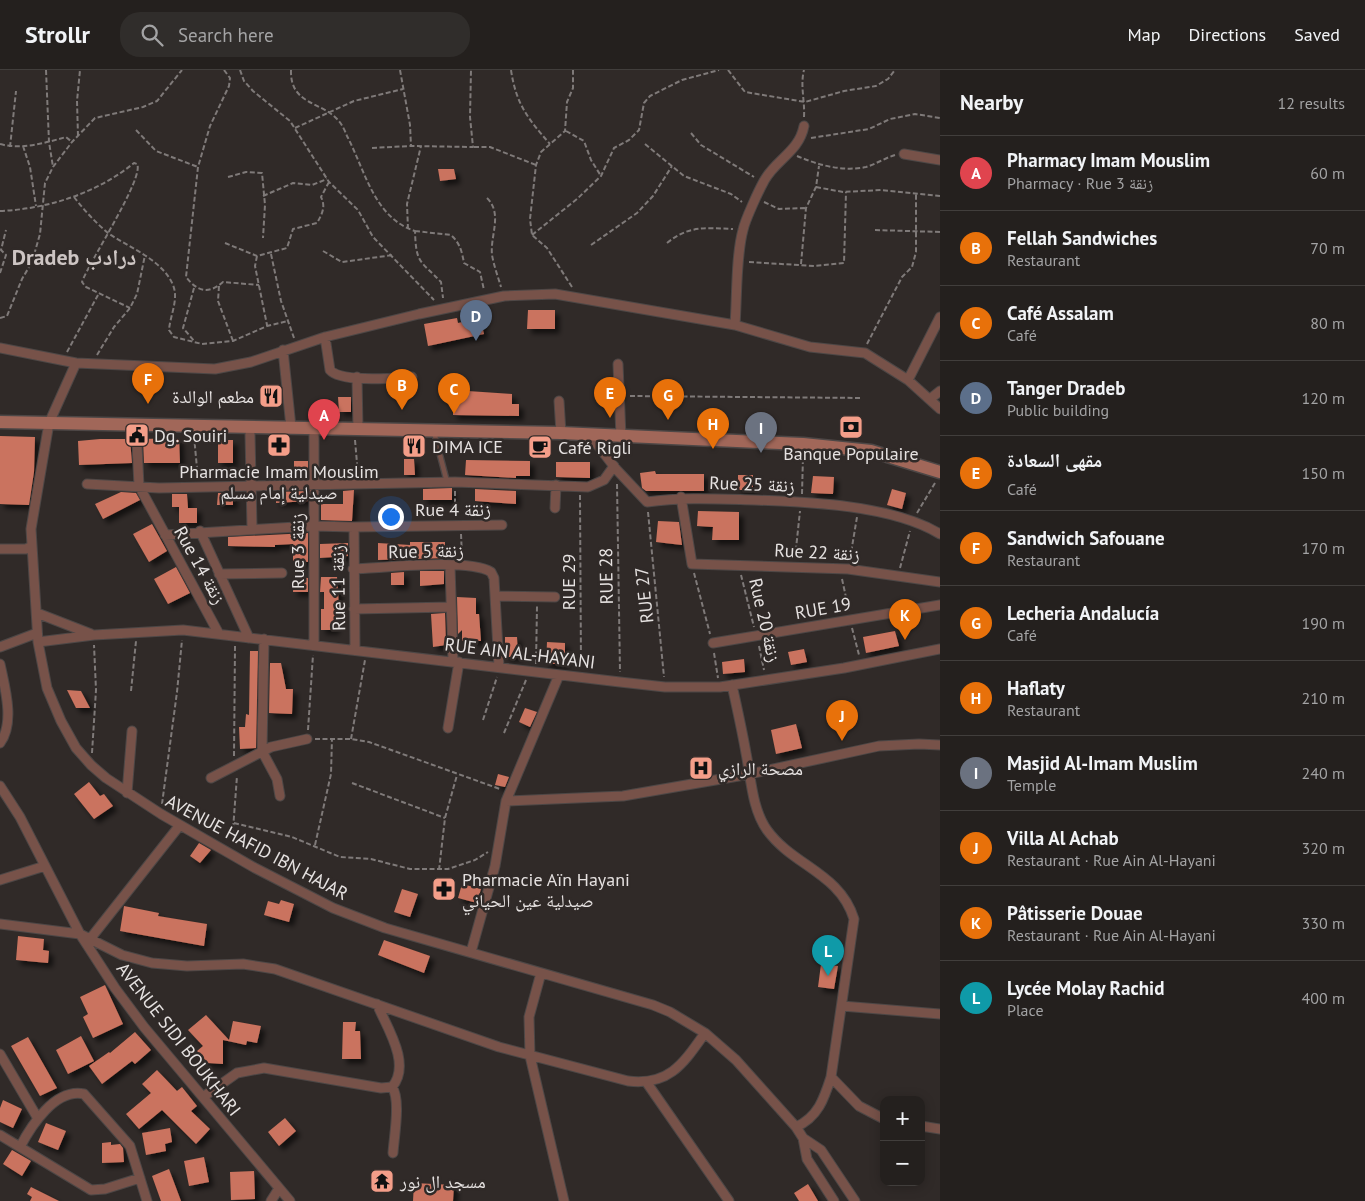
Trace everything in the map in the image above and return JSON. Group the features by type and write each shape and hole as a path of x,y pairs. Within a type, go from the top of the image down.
{"main road":[{"path":"0,422 314,427 356,433 433,430 561,433 826,445 870,451 939,475"}],"street":[{"path":"735,325 743,229 764,182 770,172 790,153 800,138 804,126"},
{"path":"904,154 940,160"},
{"path":"0,348 76,364 215,369 232,367 325,337 487,299 538,293 575,297 735,325 797,344 864,353 908,380 940,409"},
{"path":"908,380 940,317"},
{"path":"325,337 330,370 336,375 412,377"},
{"path":"283,350 291,427"},
{"name":"AVENUE HAFID IBN HAJAR","path":"76,364 49,423 31,529 30,547 37,613 37,638 46,688 76,748 91,765 127,793 161,814 231,854 333,908 378,926 653,1005 670,1012 705,1033 736,1060 796,1127 802,1138"},
{"path":"618,364 621,436"},
{"path":"356,433 357,377"},
{"path":"930,398 940,391"},
{"path":"559,401 561,433"},
{"name":"Rue 14 زنقة","path":"136,424 139,486 219,634"},
{"name":"Rue 3 زنقة","path":"314,427 314,645"},
{"path":"250,434 252,528"},
{"path":"589,434 615,468 647,502"},
{"path":"86,484 252,486 359,482 451,482 580,486 588,488 604,480 615,468"},
{"path":"555,508 556,485"},
{"path":"681,497 692,564"},
{"name":"Rue 25 زنقة","path":"647,502 681,497 817,503 858,509 912,521 940,534"},
{"name":"Rue 4 زنقة","path":"165,535 200,531 313,526 502,525"},
{"name":"Rue 11 زنقة","path":"354,527 355,649"},
{"path":"200,531 249,638"},
{"path":"0,549 26,549 30,547"},
{"name":"Rue 22 زنقة","path":"692,564 848,569 940,582"},
{"path":"448,728 456,661 451,607 450,566"},
{"name":"Rue 5 زنقة","path":"353,569 462,566 487,570 492,573 494,578 495,596"},
{"path":"219,574 282,573"},
{"path":"500,667 495,596 556,597"},
{"name":"RUE 19","path":"713,644 940,605"},
{"path":"354,609 451,607"},
{"name":"RUE AIN AL-HAYANI","path":"37,613 94,635"},
{"name":"RUE AIN AL-HAYANI","path":"0,647 37,638 182,630 367,650 665,687 720,687 940,649"},
{"path":"264,639 262,751 277,779 280,796"},
{"path":"0,664 6,692 7,724 5,736 0,744"},
{"path":"471,952 500,845 507,797 559,675"},
{"path":"732,685 757,810 766,830 780,844 833,884 849,902 854,918 831,1077 824,1100 816,1112 807,1122 796,1127"},
{"path":"127,793 132,731"},
{"path":"210,778 262,751 284,743 307,739"},
{"path":"507,797 623,796 750,774 879,746 919,744 940,746"},
{"name":"AVENUE SIDI BOUKHARI","path":"0,786 20,817 80,934 133,1013 278,1190 290,1201"},
{"path":"90,939 180,825"},
{"path":"0,880 46,866"},
{"path":"0,924 80,934 122,955 152,962 187,966 242,964 275,969 530,1056 605,1076 647,1083 662,1079 678,1067 705,1033"},
{"path":"540,974 529,1018 530,1056 564,1201"},
{"path":"377,1004 398,1055 398,1074 392,1087"},
{"path":"842,1006 940,1014"},
{"path":"0,1054 38,1117"},
{"path":"203,1097 237,1074 264,1068 381,1088 392,1087"},
{"path":"831,1077 858,1106 880,1118"},
{"path":"647,1083 729,1201"},
{"path":"392,1087 396,1092 393,1153"},
{"path":"20,1147 38,1117 69,1095 84,1094 128,1143 147,1201"},
{"path":"925,1127 940,1129"},
{"path":"0,1135 91,1190 105,1189 140,1178"},
{"path":"802,1138 807,1159 834,1201"},
{"path":"802,1138 821,1150 855,1201"},
{"path":"271,1201 278,1190"}],"lane":[{"path":"433,430 451,482"}],"path":[{"path":"46,70 45,93 49,101 49,142 53,167"},
{"path":"78,136 77,101 80,70"},
{"path":"0,318 8,316 22,279 32,262 40,234 45,205 45,183 53,167 72,142 95,118 143,107 157,101 182,70"},
{"path":"224,70 230,78 229,86 210,126 198,167 195,206 186,260 186,277 194,288 202,290 219,286 223,282 259,285"},
{"path":"240,70 244,81 252,91 290,121 329,182 358,210 373,237 393,255 442,310"},
{"path":"291,70 291,78 302,99 328,112 339,120 373,193 383,208 408,229 451,236 455,239 460,244 464,263 480,272 487,299"},
{"path":"400,70 410,125 411,146"},
{"path":"471,70 470,118 473,147"},
{"path":"511,70 516,98 532,124 550,144"},
{"path":"573,70 573,88 567,102 565,131 541,152 536,165 530,219 532,235 546,248 570,284 575,297"},
{"path":"532,235 577,199 600,176 614,148 629,140 639,130 644,103 650,96 682,80 719,70"},
{"path":"728,70 745,92 805,102 844,91 876,86 888,79 895,70"},
{"path":"804,70 801,82 805,102 804,126"},
{"path":"295,128 354,101 403,89"},
{"path":"10,147 16,91"},
{"path":"800,138 822,137 840,132 869,129 890,119 915,114 940,118"},
{"path":"136,130 156,151 198,167"},
{"path":"565,131 584,140 591,160 600,176"},
{"path":"691,133 701,145 764,182"},
{"path":"0,144 10,147 23,146 66,137 72,142"},
{"path":"645,144 684,176 730,194 752,210"},
{"path":"23,146 30,167 36,206"},
{"path":"372,148 411,146 490,147 536,165"},
{"path":"408,229 407,204 421,146"},
{"path":"790,153 819,166 866,167 904,154"},
{"path":"0,211 45,205 74,196 112,180 134,163 139,165 139,172 82,282 82,285 130,308"},
{"path":"591,246 637,213 653,196 672,166"},
{"path":"801,264 806,208 816,187 819,166"},
{"path":"228,177 246,172 262,173 265,205 263,238"},
{"path":"263,196 294,184 312,185 327,179"},
{"path":"225,243 257,256 287,248 293,229 317,223 323,213 324,203 321,197 329,182"},
{"path":"816,187 846,192 882,190 940,196"},
{"path":"740,261 801,264 844,263 846,192"},
{"path":"864,353 902,277 912,267 916,252 916,193"},
{"path":"74,196 85,212 108,233 145,255 160,268 173,285 171,334 174,336 202,344 233,341 267,326 288,321"},
{"path":"488,198 494,205 496,215 492,256 504,296"},
{"path":"757,199 780,209 806,208"},
{"path":"667,243 680,232 701,228 743,229"},
{"path":"0,273 6,255 1,250 6,230"},
{"path":"875,230 940,232"},
{"path":"414,231 419,261 441,282 442,310"},
{"path":"323,252 342,262 393,255"},
{"path":"270,253 281,302 296,345"},
{"path":"92,364 114,327 130,308 138,294 145,255"},
{"path":"257,256 255,266 267,326"},
{"path":"219,286 218,301 233,341"},
{"path":"194,288 182,328 195,342"},
{"path":"62,361 99,294"},
{"path":"619,397 862,398"},
{"path":"356,433 359,482"},
{"path":"194,434 198,486"},
{"name":"RUE 28","path":"615,468 620,682"},
{"path":"898,575 912,521 939,475"},
{"path":"451,482 462,566"},
{"name":"RUE 29","path":"580,486 581,678"},
{"name":"RUE 27","path":"647,502 665,687"},
{"path":"848,569 858,509"},
{"path":"692,564 713,644 720,687"},
{"name":"Rue 20 زنقة","path":"739,566 766,680"},
{"path":"504,734 533,671 537,597"},
{"path":"161,814 177,692 182,630"},
{"path":"131,691 136,632"},
{"path":"91,765 96,690 94,635"},
{"path":"231,854 236,765 236,636"},
{"path":"314,645 307,739 332,738 369,742 457,774 507,797"},
{"path":"351,739 367,650"},
{"path":"483,720 500,667"},
{"path":"315,846 331,774 332,738"},
{"path":"438,870 445,818 457,774"},
{"path":"352,784 445,818"},
{"path":"234,823 284,835 340,857 371,859 410,869 438,870 475,860 500,845"}],"building":[{"path":"438,169 454,169 456,179 440,181"},
{"path":"528,310 555,310 555,329 527,329"},
{"path":"457,318 458,323 480,318 484,334 428,346 424,324"},
{"path":"453,390 512,394 512,404 519,404 519,416 453,415"},
{"path":"338,397 351,397 351,412 339,412"},
{"path":"0,436 35,437 34,472 29,505 0,504"},
{"path":"179,438 180,463 144,463 143,439"},
{"path":"130,439 132,463 79,465 78,441"},
{"path":"218,440 233,440 233,463 218,463"},
{"path":"404,459 414,459 415,475 404,475"},
{"path":"466,460 530,461 530,476 516,476 516,478 465,475"},
{"path":"294,461 308,461 308,479 294,479"},
{"path":"556,462 590,462 590,478 556,477"},
{"path":"655,471 656,474 704,474 704,491 646,491 642,488 640,473"},
{"path":"738,475 753,475 753,490 738,490"},
{"path":"813,476 834,477 833,494 811,493"},
{"path":"452,488 452,500 423,500 423,489"},
{"path":"475,489 516,491 516,504 475,501"},
{"path":"892,489 906,493 902,509 887,505"},
{"path":"354,490 352,521 321,520 321,504 343,504 343,491"},
{"path":"308,491 308,501 276,503 276,492"},
{"path":"121,492 136,493 140,500 103,519 95,504"},
{"path":"218,493 233,493 233,505 217,505"},
{"path":"172,494 187,494 188,508 197,508 197,523 179,523 179,507 172,507"},
{"path":"698,511 739,512 739,540 712,540 713,527 697,526"},
{"path":"658,521 679,522 682,545 656,542"},
{"path":"152,524 167,551 149,562 133,534"},
{"path":"308,533 308,562 293,561 293,544 275,545 275,547 228,546 228,537"},
{"path":"410,542 445,542 445,558 378,560 378,543 410,545"},
{"path":"348,543 348,556 320,558 320,544"},
{"path":"176,567 190,593 168,604 154,579"},
{"path":"420,571 444,571 444,584 420,586"},
{"path":"404,572 404,585 391,585 391,573"},
{"path":"294,577 308,578 308,592 293,592"},
{"path":"321,577 337,577 339,608 335,608 335,630 321,630 321,609 324,609 324,592 320,592"},
{"path":"457,597 476,598 476,614 479,614 481,641 462,641 462,630 458,634"},
{"path":"445,613 446,645 433,647 431,614"},
{"path":"895,631 899,646 866,653 863,637"},
{"path":"505,637 517,637 518,657 505,657"},
{"path":"547,642 565,643 565,664 546,664"},
{"path":"804,649 807,662 791,665 788,652"},
{"path":"250,651 258,651 256,748 240,749 239,727 245,727 246,714 249,715"},
{"path":"744,659 745,672 723,674 722,662"},
{"path":"270,663 281,663 286,689 293,689 292,714 269,713"},
{"path":"67,690 81,691 90,708 76,708"},
{"path":"525,708 537,712 530,727 519,722"},
{"path":"796,724 802,748 776,754 771,730"},
{"path":"498,774 509,777 505,787 495,785"},
{"path":"89,782 100,796 104,794 113,806 94,819 74,794"},
{"path":"199,843 211,850 200,863 190,856"},
{"path":"462,884 481,889 477,903 458,898"},
{"path":"402,889 418,894 410,917 394,912"},
{"path":"281,900 294,904 289,922 264,915 268,901 279,904"},
{"path":"124,906 159,913 158,916 207,924 204,946 120,931"},
{"path":"18,936 44,939 43,950 49,951 48,963 16,960"},
{"path":"384,940 430,956 424,973 378,955"},
{"path":"821,964 838,966 834,989 818,987"},
{"path":"105,985 123,1024 93,1038 83,1017 88,1014 80,997"},
{"path":"206,1015 229,1040 233,1021 261,1026 257,1043 247,1041 246,1045 223,1040 223,1064 208,1063 197,1051 203,1046 188,1030"},
{"path":"343,1022 356,1022 355,1031 360,1031 361,1059 342,1059"},
{"path":"135,1032 151,1050 135,1064 132,1061 102,1084 89,1066 110,1053"},
{"path":"81,1036 94,1061 68,1074 56,1050"},
{"path":"28,1037 57,1088 40,1096 11,1046"},
{"path":"157,1070 177,1091 182,1087 197,1106 191,1111 210,1129 196,1144 162,1110 139,1129 126,1114 151,1093 142,1084"},
{"path":"3,1100 22,1109 13,1128 0,1122 0,1108"},
{"path":"285,1118 296,1131 279,1146 268,1132"},
{"path":"46,1123 66,1131 58,1150 38,1142"},
{"path":"170,1128 172,1142 165,1144 166,1151 146,1155 142,1133"},
{"path":"111,1142 111,1145 120,1144 123,1148 124,1162 102,1163 102,1143"},
{"path":"12,1150 31,1161 22,1176 3,1164"},
{"path":"204,1157 209,1182 189,1186 184,1161"},
{"path":"169,1169 181,1201 161,1201 152,1176"},
{"path":"254,1171 255,1199 231,1200 230,1172"},
{"path":"414,1183 454,1185 453,1201 413,1201"},
{"path":"808,1184 818,1201 799,1201 794,1193"},
{"path":"31,1187 59,1201 30,1201 32,1197 27,1194"}],"place":[{"name":"Tanger Dradeb","path":"476,341"},
{"name":"مطعم الوالدة","path":"271,396"},
{"name":"Sandwich Safouane","path":"148,404"},
{"name":"Fellah Sandwiches","path":"402,410"},
{"name":"Café Assalam","path":"454,414"},
{"name":"مقهى السعادة","path":"610,418"},
{"name":"Lecheria Andalucía","path":"668,420"},
{"name":"Banque Populaire","path":"851,427"},
{"name":"Dg. Souiri","path":"137,435"},
{"name":"Pharmacy Imam Mouslim","path":"324,440"},
{"name":"Pharmacie Imam Mouslim صيدلية إمام مسلم","path":"279,445"},
{"name":"DIMA ICE","path":"414,446"},
{"name":"Café Rigli","path":"540,447"},
{"name":"Haflaty","path":"713,449"},
{"name":"Masjid Al-Imam Muslim","path":"761,453"},
{"name":"Pâtisserie Douae","path":"905,640"},
{"name":"Villa Al Achab","path":"842,741"},
{"name":"مصحة الرازي","path":"701,768"},
{"name":"Pharmacie Aïn Hayani صيدلية عين الحياني","path":"444,889"},
{"name":"Lycée Molay Rachid","path":"828,976"},
{"name":"مسجد ال نور","path":"382,1181"}],"district":[{"name":"Dradeb درادب","path":"74,257"}]}
